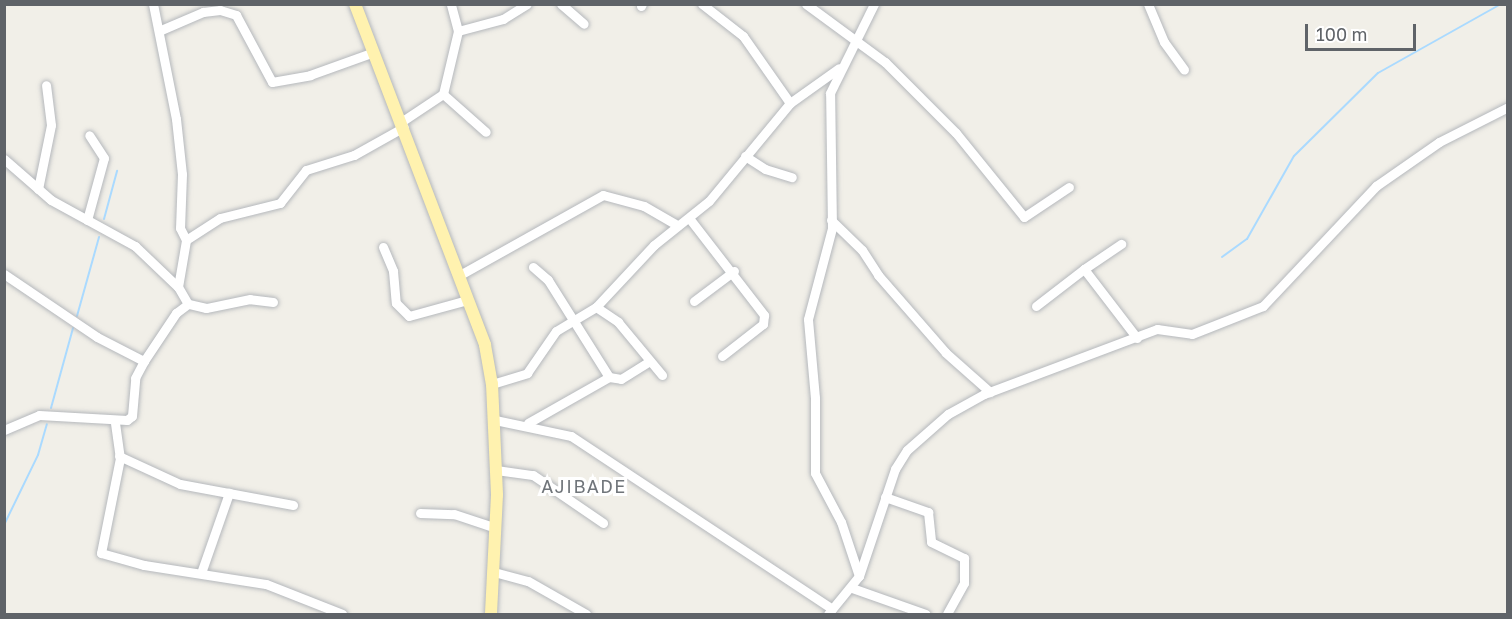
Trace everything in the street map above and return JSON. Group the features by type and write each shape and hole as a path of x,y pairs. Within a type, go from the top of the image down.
{"main road":[{"path":"355,4 485,345 495,420 496,528 492,614"}],"street":[{"path":"153,4 161,30 182,174 180,228 186,240 178,287"},
{"path":"186,240 220,218 280,203 306,170 354,155 444,94 458,31 451,4"},
{"path":"458,31 503,19 527,4"},
{"path":"561,4 584,24"},
{"path":"702,4 743,36 790,103"},
{"path":"806,4 856,39 949,126 1024,217 1069,186"},
{"path":"1148,4 1164,42 1184,70"},
{"path":"859,576 841,522 815,473 813,450 815,398 808,309 831,220 829,101 841,66 873,5"},
{"path":"161,30 203,12 220,10 236,15 272,82 310,75 374,52"},
{"path":"492,384 534,368 556,332 573,319 596,307 678,226 689,218 790,103 841,66"},
{"path":"38,189 51,125 46,85"},
{"path":"444,94 486,132"},
{"path":"495,420 528,423 571,436 600,453 830,612 852,588 859,576 885,497 907,450 948,414 990,392 1165,328 1192,334 1263,306 1376,186 1433,146 1508,107"},
{"path":"87,220 104,158 90,135"},
{"path":"745,156 792,177"},
{"path":"4,159 38,189 87,220 135,246 178,287 188,304"},
{"path":"458,276 603,195 644,206 678,226"},
{"path":"689,218 734,272 765,320 722,356"},
{"path":"831,220 862,250 878,275 946,353 990,392"},
{"path":"1036,306 1121,244"},
{"path":"383,247 393,271 396,303 409,316 467,300"},
{"path":"533,267 548,280 609,377"},
{"path":"1084,269 1137,338"},
{"path":"694,300 734,272"},
{"path":"4,274 97,337 144,361"},
{"path":"4,430 9,422 39,415 115,423 132,416 135,378 176,312 188,304 206,308 250,299 273,302"},
{"path":"596,307 618,322 662,375"},
{"path":"528,423 609,377 621,379 650,361"},
{"path":"115,423 119,456 101,553 284,590 342,615"},
{"path":"119,456 160,478 293,505"},
{"path":"496,470 533,475 603,524"},
{"path":"201,573 229,493"},
{"path":"885,497 928,512 931,542 964,558 964,583 946,615"},
{"path":"420,513 454,514 496,528"},
{"path":"494,572 528,581 586,615"},
{"path":"852,588 926,615"}],"waterway":[{"path":"1222,257 1247,239 1294,156 1378,73 1501,4"},
{"path":"104,219 117,171"},
{"path":"77,316 99,237"},
{"path":"51,408 73,328"},
{"path":"4,525 38,455 47,424"}],"district":[{"name":"AJIBADE","path":"584,486"}]}
